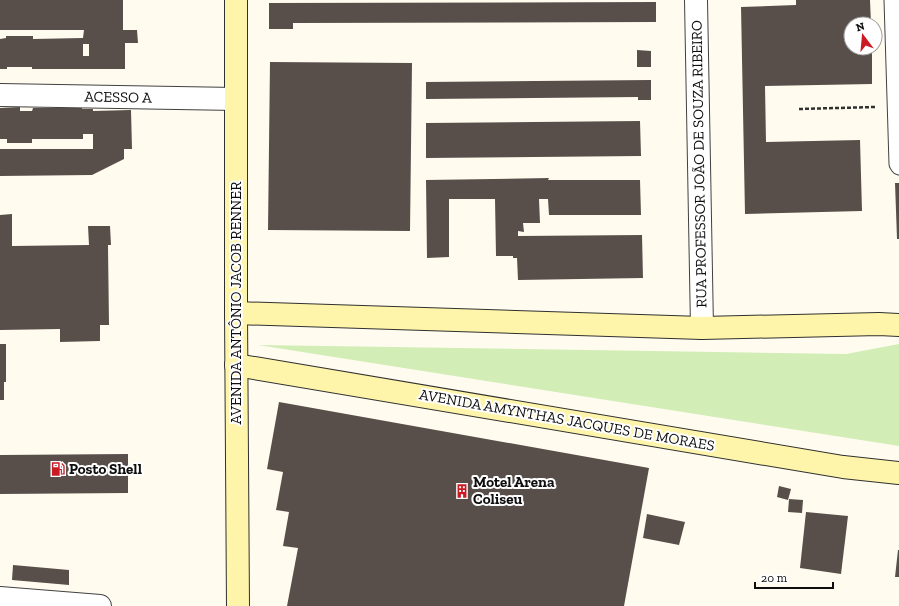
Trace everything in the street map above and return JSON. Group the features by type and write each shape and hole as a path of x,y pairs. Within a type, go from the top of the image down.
{"street":[{"name":"AVENIDA ANTÔNIO JACOB RENNER","path":"236,0 236,365 238,606"},
{"name":"RUA PROFESSOR JOÃO DE SOUZA RIBEIRO","path":"696,0 702,328"},
{"name":"ACESSO A","path":"0,95 236,99"},
{"path":"236,313 702,328 879,324 899,325"},
{"name":"AVENIDA AMYNTHAS JACQUES DE MORAES","path":"236,365 843,467 899,473"},
{"path":"0,598 100,606"}],"lane":[{"path":"892,0 897,164 899,167"}],"path":[{"path":"799,109 895,107"}],"green space":[{"path":"899,344 899,446 258,345 846,354"}],"building":[{"path":"0,0 123,0 123,30 137,30 138,43 125,43 125,69 32,69 32,67 7,67 7,69 0,69 0,39 6,38 6,36 33,36 33,39 83,38 84,30 0,30","holes":["83,44 89,44 89,56 83,56"]},
{"path":"796,0 870,0 871,16 843,16 843,56 872,56 872,84 765,86 766,142 860,140 862,211 745,214 741,7 796,5"},
{"path":"656,2 656,22 293,23 293,29 269,29 269,3"},
{"path":"637,50 651,51 651,67 637,67"},
{"path":"270,62 412,63 410,231 268,230"},
{"path":"651,80 651,100 638,100 638,97 426,99 426,82"},
{"path":"20,107 20,111 32,111 33,108 82,108 93,109 93,111 131,110 132,149 124,149 124,159 92,175 0,176 0,149 93,149 93,134 83,134 83,139 32,139 32,143 7,143 7,139 0,139 0,108"},
{"path":"640,121 641,156 426,158 426,123"},
{"path":"549,178 548,180 640,180 641,215 549,215 548,199 539,199 540,223 523,223 524,232 518,231 518,236 642,235 643,278 518,280 517,258 513,258 513,256 496,256 495,199 449,199 449,257 427,258 426,180"},
{"path":"895,183 899,183 899,239 897,239"},
{"path":"12,214 12,246 89,245 88,226 110,226 111,245 108,245 109,325 100,325 100,341 60,342 60,329 0,330 0,215"},
{"path":"0,344 6,344 6,382 4,382 4,400 0,400"},
{"name":"Motel Arena Coliseu","path":"279,402 649,468 624,606 287,606 298,548 283,546 289,512 276,510 283,472 267,469"},
{"path":"128,454 128,493 0,494 0,455"},
{"path":"779,486 791,489 788,500 777,497"},
{"path":"789,499 803,500 802,513 788,512"},
{"path":"806,512 848,516 841,574 800,568"},
{"path":"647,514 685,522 679,545 643,538"},
{"path":"898,550 899,577 895,577"},
{"path":"13,565 69,570 69,585 12,580"}],"place":[{"name":"Posto Shell","path":"58,469"},
{"name":"Motel Arena Coliseu","path":"462,491"}]}
